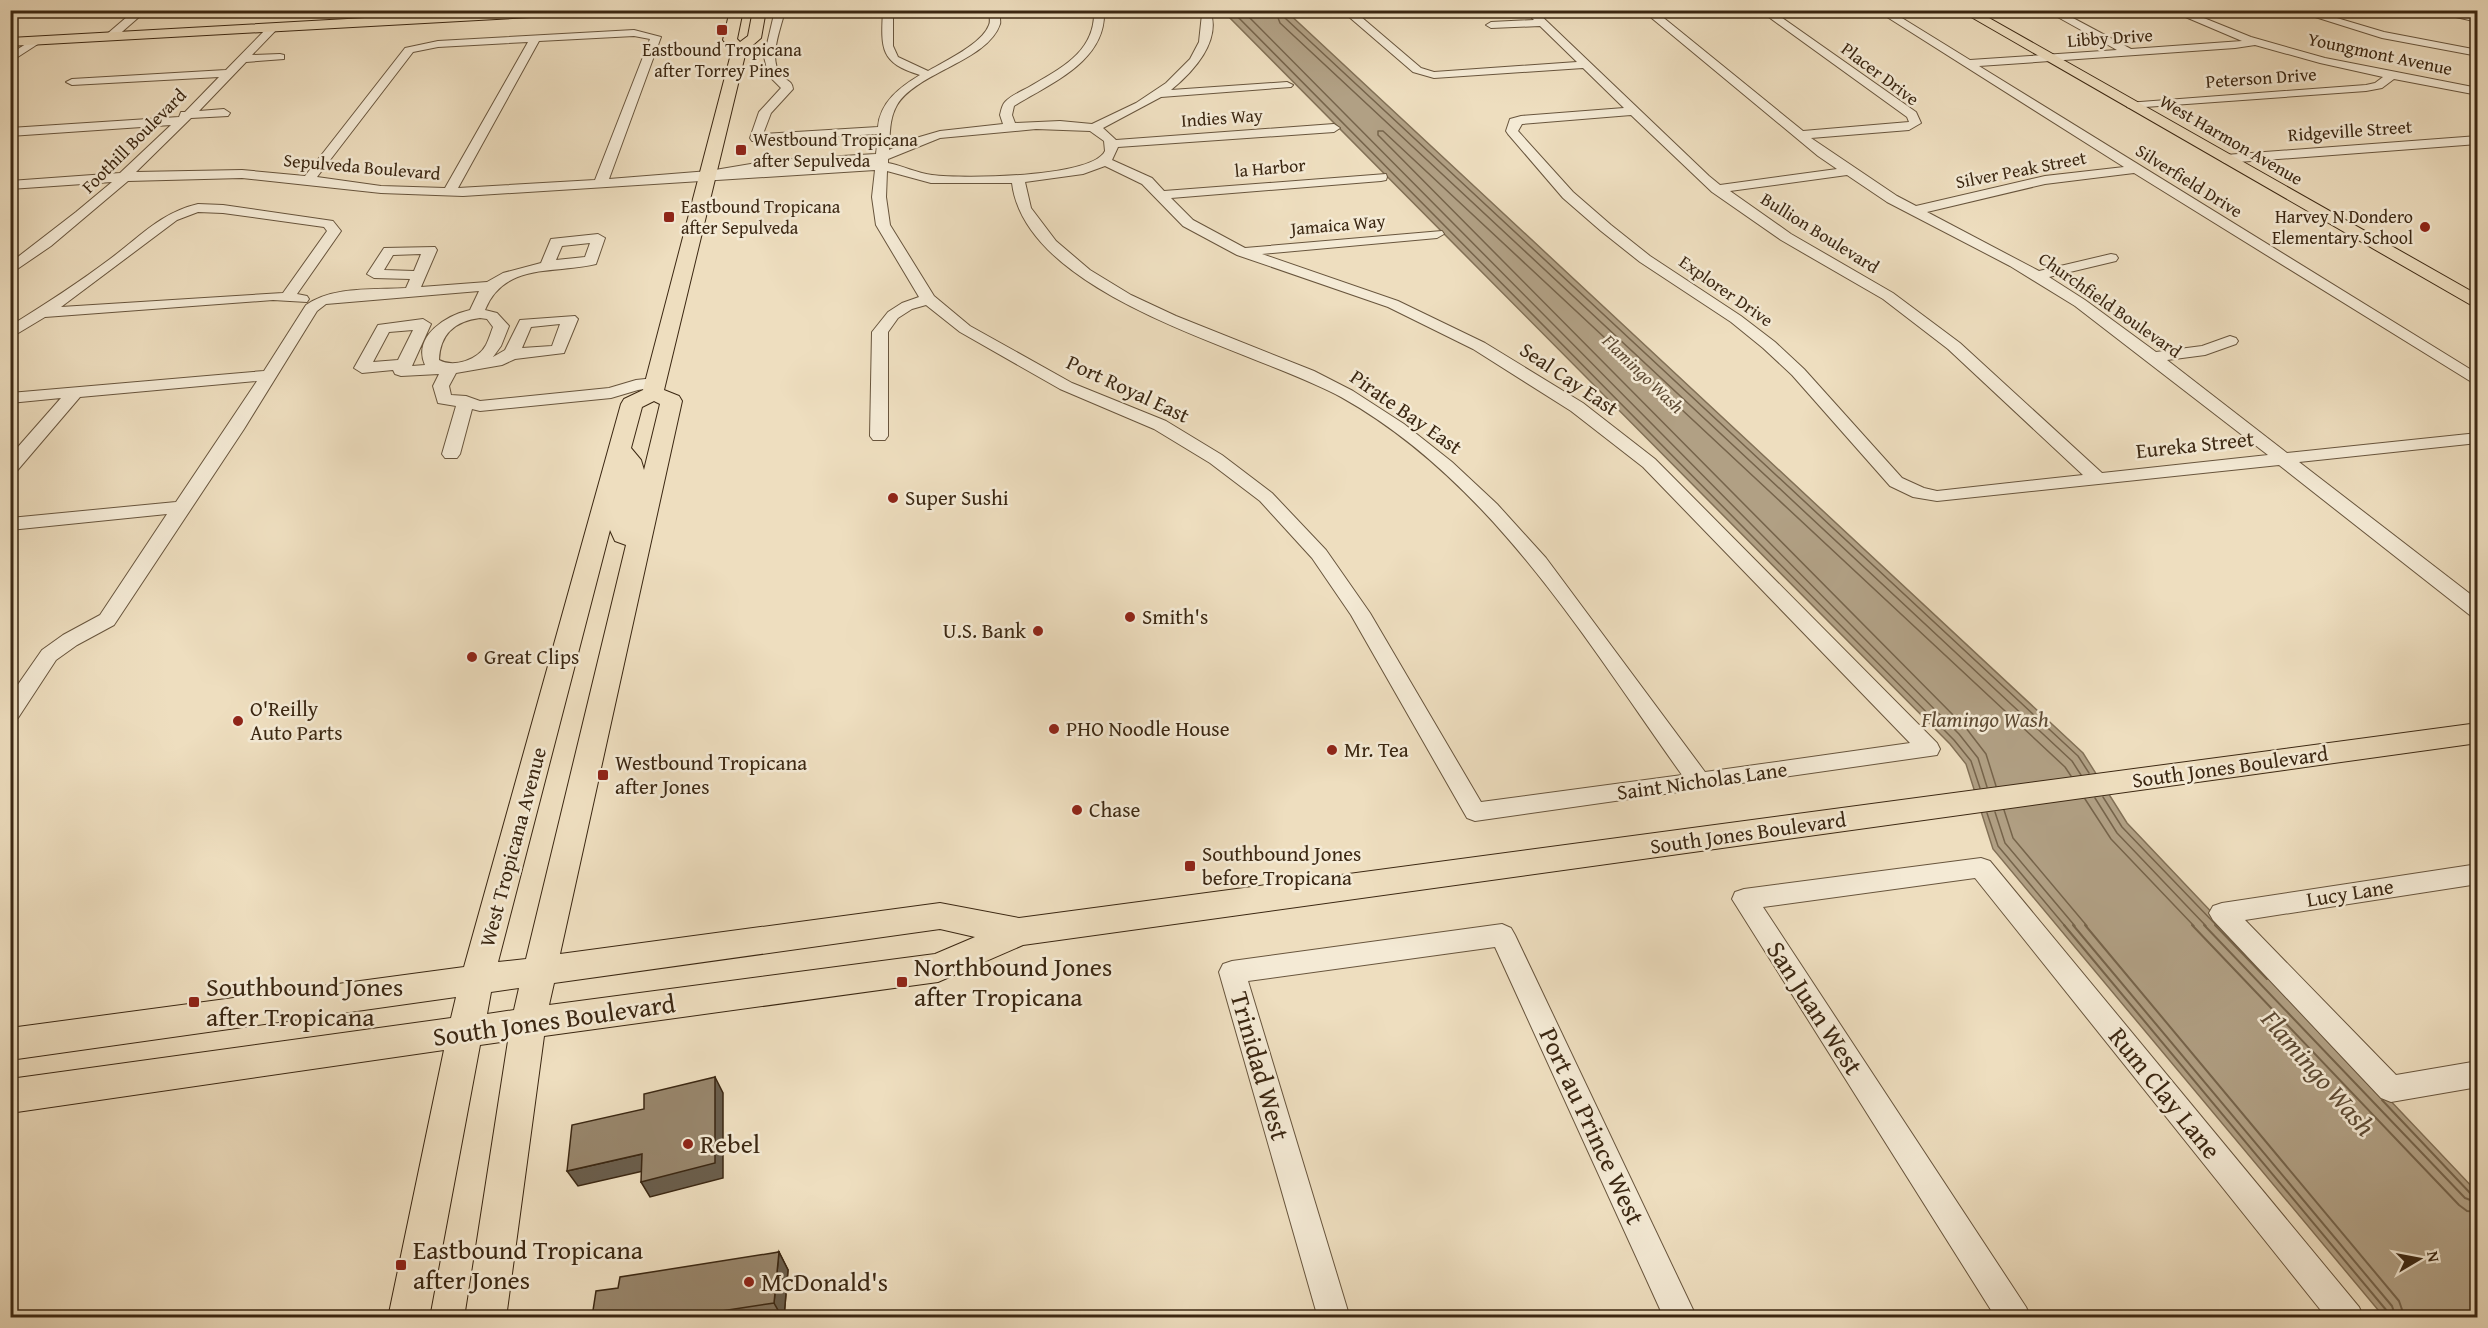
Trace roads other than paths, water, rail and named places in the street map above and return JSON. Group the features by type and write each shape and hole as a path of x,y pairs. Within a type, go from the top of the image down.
{"main road":[{"path":"10,42 586,10"},
{"path":"737,10 730,40 739,49"},
{"path":"485,1317 528,1023 671,401 648,387 709,175 739,49 754,38 760,10"},
{"name":"West Harmon Avenue","path":"1965,10 2478,303"},
{"name":"West Tropicana Avenue","path":"408,1317 477,980 632,404 648,387"},
{"path":"620,449 630,460 633,473 622,531 624,536 638,541"},
{"name":"South Jones Boulevard","path":"10,1096 465,1031 938,968 1019,932 2478,734"},
{"name":"South Jones Boulevard","path":"10,1044 323,999 940,916 1019,932"}],"street":[{"path":"111,36 142,10"},
{"path":"783,10 779,12 769,57 775,76 787,85 787,89 765,112 756,138 883,130"},
{"path":"888,10 887,51 893,60 904,68 928,74"},
{"name":"Port Royal East","path":"994,10 995,24 987,37 970,51 906,88 893,102 885,118 879,197 883,225 897,251 928,299 965,329 1066,386 1160,425 1216,459 1266,497 1319,554 1360,613 1475,812"},
{"path":"1011,128 1006,115 1009,104 1067,68 1089,49 1101,32 1099,10"},
{"path":"1094,128 1135,109 1186,72 1204,44 1207,14 1205,10"},
{"path":"1346,10 1417,70 1425,73 1434,75 1585,65"},
{"name":"Bullion Boulevard","path":"1529,10 1632,111 1717,189 1786,237 1888,296 1954,345 2098,479"},
{"name":"Churchfield Boulevard","path":"1647,10 1800,135 1848,171 1914,211 2037,276 2080,303 2478,611"},
{"name":"Placer Drive","path":"1764,10 1912,115 1915,123 1909,126 1800,135"},
{"name":"Silverfield Drive","path":"1881,10 2478,381"},
{"path":"2050,10 2130,53"},
{"name":"Youngmont Avenue","path":"2174,10 2256,41 2391,76 2478,92"},
{"path":"2298,10 2382,35 2478,53"},
{"path":"2430,10 2478,19"},
{"path":"1491,25 1542,23"},
{"name":"Foothill Boulevard","path":"10,270 70,226 124,177 274,27"},
{"path":"309,179 409,50 438,44 651,34 656,37 601,183"},
{"path":"449,192 536,38"},
{"path":"10,58 36,40"},
{"name":"Libby Drive","path":"1966,64 2235,45 2256,41"},
{"path":"243,59 280,57"},
{"path":"72,82 228,73"},
{"name":"Peterson Drive","path":"2131,105 2366,88 2378,86 2391,76"},
{"path":"1155,94 1287,85"},
{"name":"Explorer Drive","path":"1632,111 1521,120 1514,122 1512,131 1568,195 1645,259 1736,319 1769,345 1798,372 1896,482 1919,493"},
{"path":"10,132 224,113"},
{"name":"Sepulveda Boulevard","path":"10,185 203,174 309,179 370,189 449,192 709,175 734,176 881,161 928,137 1060,125 1094,128"},
{"path":"1094,128 1106,136 1112,144 1112,152 1106,162"},
{"name":"Indies Way","path":"1112,144 1334,128"},
{"name":"Ridgeville Street","path":"2225,159 2478,140"},
{"name":"Sepulveda Boulevard","path":"881,161 932,179 971,181 1070,173 1106,162"},
{"name":"Seal Cay East","path":"1106,162 1148,181 1188,223 1242,252 1393,304 1479,346 1577,407 1649,463 1929,749"},
{"name":"Silver Peak Street","path":"1914,211 2045,180 2136,169"},
{"path":"1717,189 1848,171"},
{"name":"Pirate Bay East","path":"1018,177 1024,207 1042,234 1103,286 1150,311 1289,365 1347,394 1407,435 1464,481 1533,553 1699,781"},
{"name":"la Harbor","path":"1161,195 1382,177"},
{"path":"10,333 115,262 172,217 198,208 223,209 328,224 334,231 288,296"},
{"name":"Jamaica Way","path":"1242,252 1437,234"},
{"path":"2037,276 2111,258"},
{"path":"476,313 491,286 500,280 547,265"},
{"path":"411,292 419,275"},
{"path":"10,712 49,655 70,640 94,630 107,620 311,308 316,304 339,297 491,286"},
{"path":"42,313 288,296 316,304"},
{"path":"879,436 880,332 893,315 907,306 928,299"},
{"path":"445,369 432,362 431,350 441,326 450,320 476,313 492,316 501,326 494,346 487,354 469,365"},
{"path":"2152,357 2205,350 2230,341"},
{"path":"405,364 401,371 445,369 507,359 512,354"},
{"path":"445,369 441,386 444,399 466,401 480,406 611,393 648,387"},
{"path":"10,398 269,375"},
{"path":"10,468 75,392"},
{"path":"451,454 466,401"},
{"name":"Eureka Street","path":"1919,493 1937,496 2478,438"},
{"path":"10,524 182,507"},
{"name":"Saint Nicholas Lane","path":"1475,812 1929,749"},
{"name":"San Juan West","path":"1981,868 1744,899 2016,1317"},
{"name":"Rum Clay Lane","path":"1981,868 2348,1317"},
{"name":"Lucy Lane","path":"2478,874 2222,913 2391,1089 2478,1074"},
{"name":"Trinidad West","path":"1334,1317 1232,972 1502,935"},
{"name":"Port au Prince West","path":"1502,935 1681,1317"}],"water":[{"name":"Flamingo Wash","path":"1223,11 1286,11 2083,753 2127,823 2477,1192 2477,1317 2384,1317 1993,849 1966,764 1950,744"}],"place":[{"name":"Eastbound Tropicana after Torrey Pines","path":"722,30"},
{"name":"Westbound Tropicana after Sepulveda","path":"741,150"},
{"name":"Eastbound Tropicana after Sepulveda","path":"669,217"},
{"name":"Harvey N Dondero Elementary School","path":"2425,227"},
{"name":"Super Sushi","path":"893,498"},
{"name":"Smith's","path":"1130,617"},
{"name":"U.S. Bank","path":"1038,631"},
{"name":"Great Clips","path":"472,657"},
{"name":"O'Reilly Auto Parts","path":"238,721"},
{"name":"PHO Noodle House","path":"1054,729"},
{"name":"Mr. Tea","path":"1332,750"},
{"name":"Westbound Tropicana after Jones","path":"603,775"},
{"name":"Chase","path":"1077,810"},
{"name":"Southbound Jones before Tropicana","path":"1190,866"},
{"name":"Northbound Jones after Tropicana","path":"902,982"},
{"name":"Southbound Jones after Tropicana","path":"194,1002"},
{"name":"Rebel","path":"688,1144"},
{"name":"Eastbound Tropicana after Jones","path":"401,1265"},
{"name":"McDonald's","path":"749,1282"}]}
